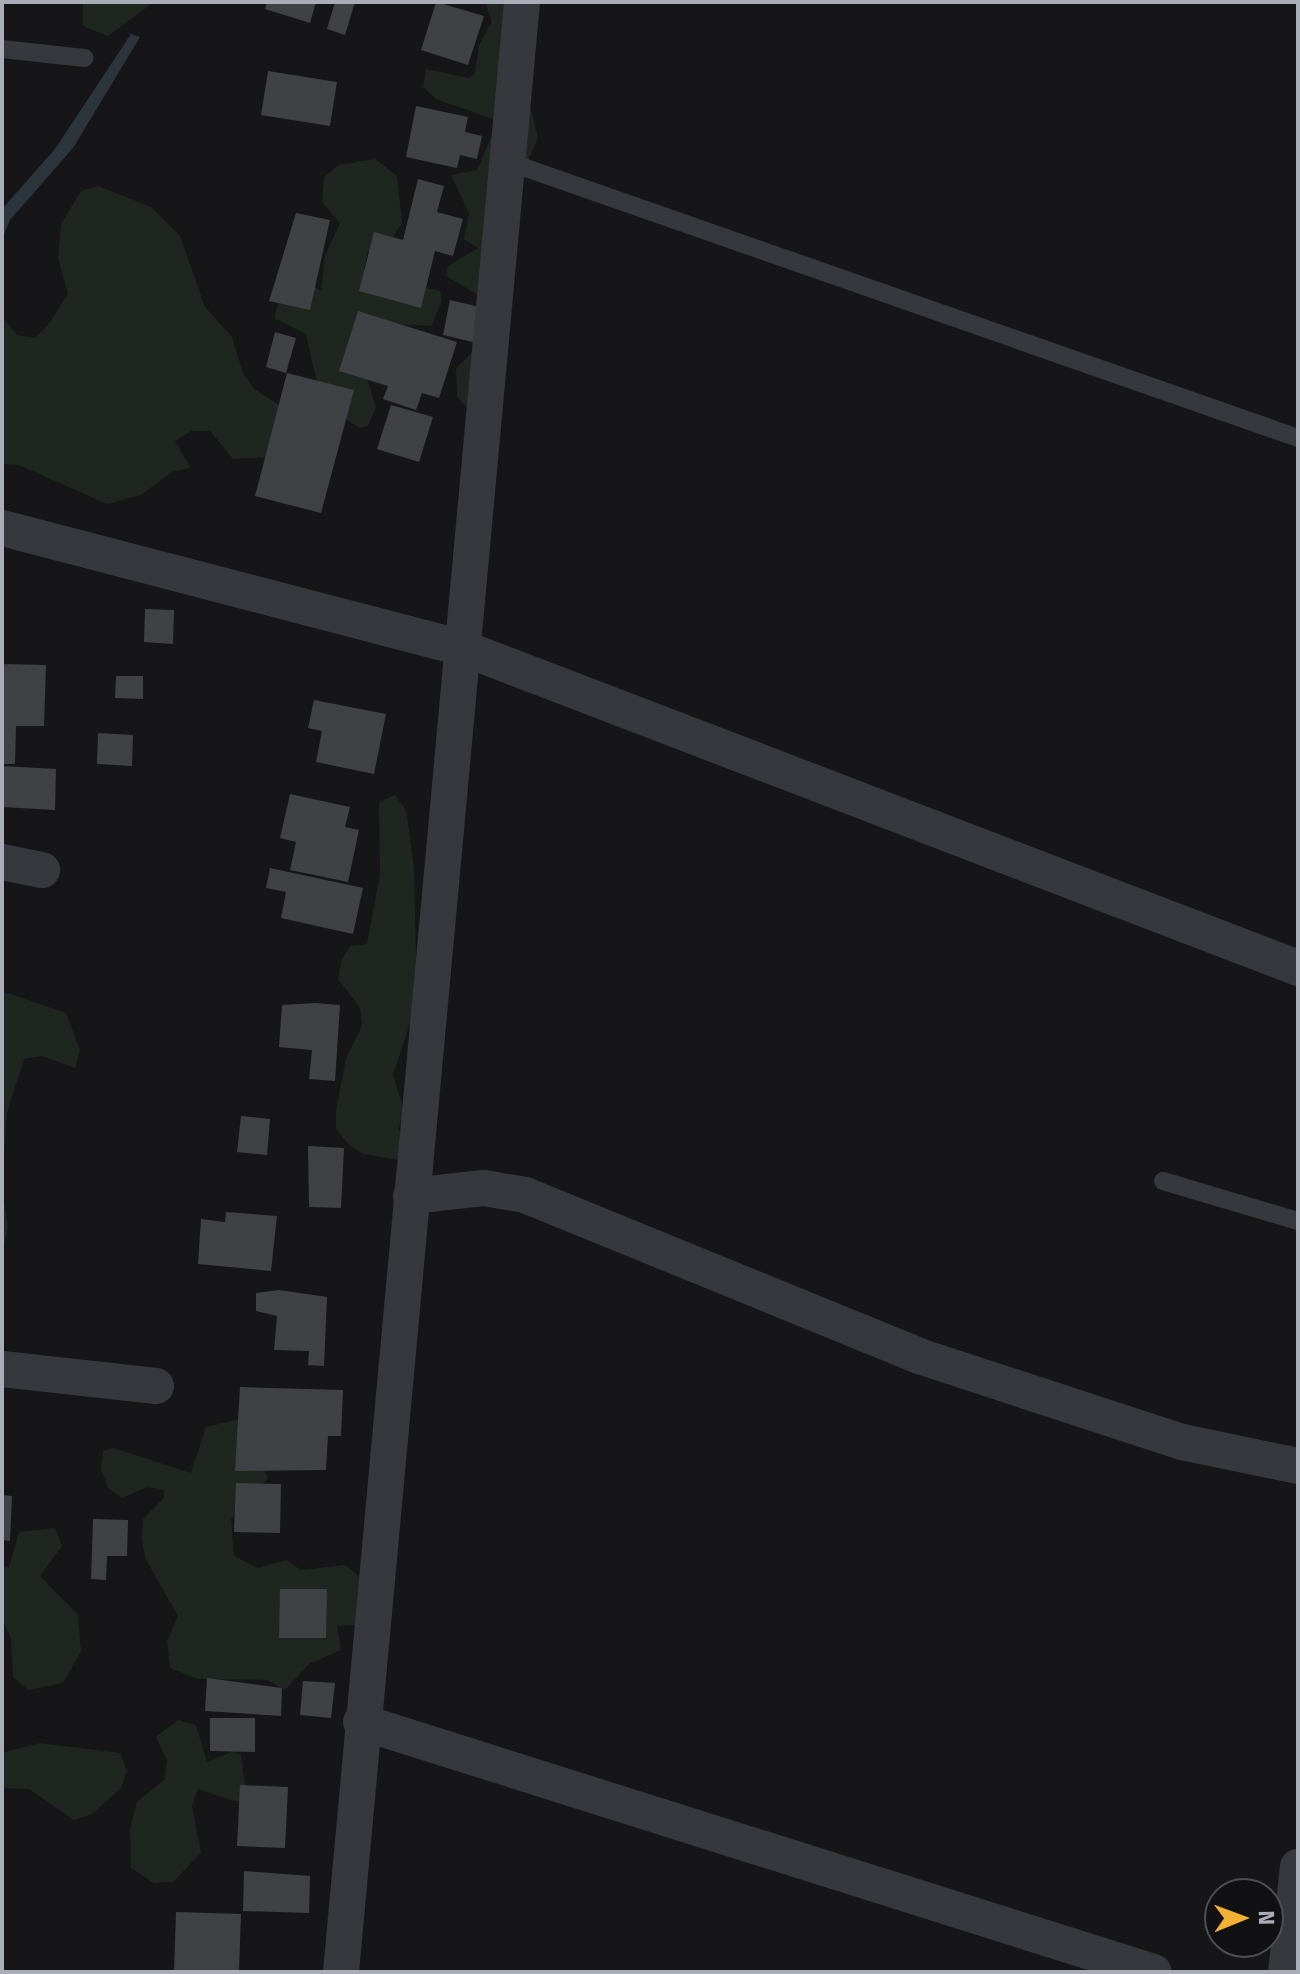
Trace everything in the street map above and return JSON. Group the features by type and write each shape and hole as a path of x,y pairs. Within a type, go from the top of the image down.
{"street":[{"path":"341,1972 361,1722 522,2"},
{"path":"2,528 463,648 1298,968"},
{"path":"2,862 42,870"},
{"path":"411,1196 484,1188 525,1195 919,1356 1182,1442 1298,1466"},
{"path":"2,1369 156,1386"},
{"path":"361,1722 1154,1972"},
{"path":"1286,1972 1298,1867"}],"lane":[{"path":"2,49 85,58"},
{"path":"509,162 1298,438"},
{"path":"1163,1181 1298,1221"}],"shaded area":[{"path":"83,2 154,2 108,36 83,26"},
{"path":"470,2 505,2 538,138 518,184 470,411 457,397 456,369 474,350 485,299 446,276 448,266 478,248 464,239 469,213 451,175 477,170 498,121 436,99 423,87 426,69 469,78 475,73 479,45 492,22 486,5"},
{"path":"131,34 140,37 73,148 10,220 2,239 2,209 55,149"},
{"path":"375,159 397,176 402,223 392,239 368,252 364,269 370,277 440,291 442,301 431,326 387,324 365,373 376,407 368,426 360,428 344,418 316,379 306,334 274,318 279,301 312,286 321,291 325,256 340,223 322,202 324,177 338,165"},
{"path":"98,186 151,207 180,236 205,307 232,337 243,373 254,389 286,409 269,457 233,459 210,431 191,431 175,441 191,468 172,472 141,495 107,504 19,465 2,464 2,316 17,335 35,338 48,325 68,294 58,258 61,224 81,191"},
{"path":"395,795 406,810 414,867 417,1002 393,1075 404,1110 398,1129 408,1144 399,1160 363,1154 348,1144 336,1129 336,1110 346,1058 362,1026 360,1008 338,979 341,961 350,946 367,944 380,874 379,802"},
{"path":"2,991 66,1013 80,1050 75,1068 42,1056 24,1059 7,1113 2,1188"},
{"path":"2,1188 8,1227 2,1255"},
{"path":"240,1419 268,1478 231,1519 234,1556 258,1568 286,1560 301,1570 345,1565 360,1577 355,1625 337,1626 341,1650 309,1664 285,1690 267,1680 198,1679 170,1668 167,1641 178,1616 145,1558 142,1538 143,1519 164,1498 164,1490 147,1487 122,1498 108,1488 101,1469 103,1451 113,1448 191,1473 206,1427"},
{"path":"55,1528 62,1546 40,1576 78,1615 81,1651 63,1683 28,1690 13,1677 11,1638 2,1619 2,1566 9,1568 19,1532"},
{"path":"178,1720 196,1725 207,1762 232,1752 241,1755 246,1792 243,1801 234,1801 198,1789 192,1806 201,1853 173,1882 154,1883 131,1868 130,1829 137,1802 165,1779 167,1760 156,1737"},
{"path":"39,1743 120,1753 127,1771 121,1788 92,1814 74,1820 29,1789 2,1788 2,1753"}],"building":[{"path":"267,2 316,2 310,23 265,9"},
{"path":"335,2 355,2 345,35 327,29"},
{"path":"436,2 484,16 468,65 421,50"},
{"path":"268,71 337,82 330,126 261,115"},
{"path":"416,106 468,117 465,132 482,136 477,159 460,155 457,168 406,157"},
{"path":"418,179 444,186 437,212 463,219 453,256 435,251 421,308 359,291 374,232 403,240"},
{"path":"296,213 330,220 310,310 269,301"},
{"path":"450,300 488,309 481,344 443,335"},
{"path":"358,311 457,342 439,398 422,393 416,410 383,399 388,386 339,371"},
{"path":"275,332 296,338 286,373 266,367"},
{"path":"287,373 354,390 321,513 255,496"},
{"path":"391,405 433,417 419,462 377,449"},
{"path":"145,609 174,610 173,644 144,642"},
{"path":"2,664 46,665 44,726 16,726 15,764 2,764"},
{"path":"116,676 143,676 143,699 115,698"},
{"path":"314,700 386,714 374,774 316,762 322,731 308,728"},
{"path":"98,733 133,735 132,766 97,764"},
{"path":"2,766 56,769 55,810 2,807"},
{"path":"290,794 350,807 345,827 359,830 348,882 290,870 296,842 280,838"},
{"path":"270,868 363,888 353,934 281,918 286,892 266,888"},
{"path":"282,1005 340,1005 335,1081 309,1079 312,1050 279,1047"},
{"path":"241,1116 270,1119 267,1155 237,1152"},
{"path":"308,1146 344,1148 341,1208 309,1207"},
{"path":"226,1212 277,1216 271,1271 198,1264 201,1219 225,1222"},
{"path":"279,1290 327,1297 324,1366 308,1365 309,1351 274,1350 277,1316 256,1311 256,1293"},
{"path":"240,1387 343,1390 341,1436 328,1436 326,1470 235,1471"},
{"path":"236,1483 281,1484 280,1533 234,1532"},
{"path":"2,1495 12,1496 10,1541 2,1540"},
{"path":"93,1519 128,1520 127,1556 107,1556 106,1580 91,1579"},
{"path":"280,1589 327,1589 326,1638 279,1638"},
{"path":"207,1678 282,1688 281,1716 205,1711"},
{"path":"303,1681 335,1683 331,1718 300,1715"},
{"path":"210,1718 255,1718 255,1752 210,1751"},
{"path":"240,1785 288,1787 285,1848 237,1846"},
{"path":"244,1871 310,1876 309,1913 243,1911"},
{"path":"176,1912 241,1914 239,1972 174,1972"}]}
